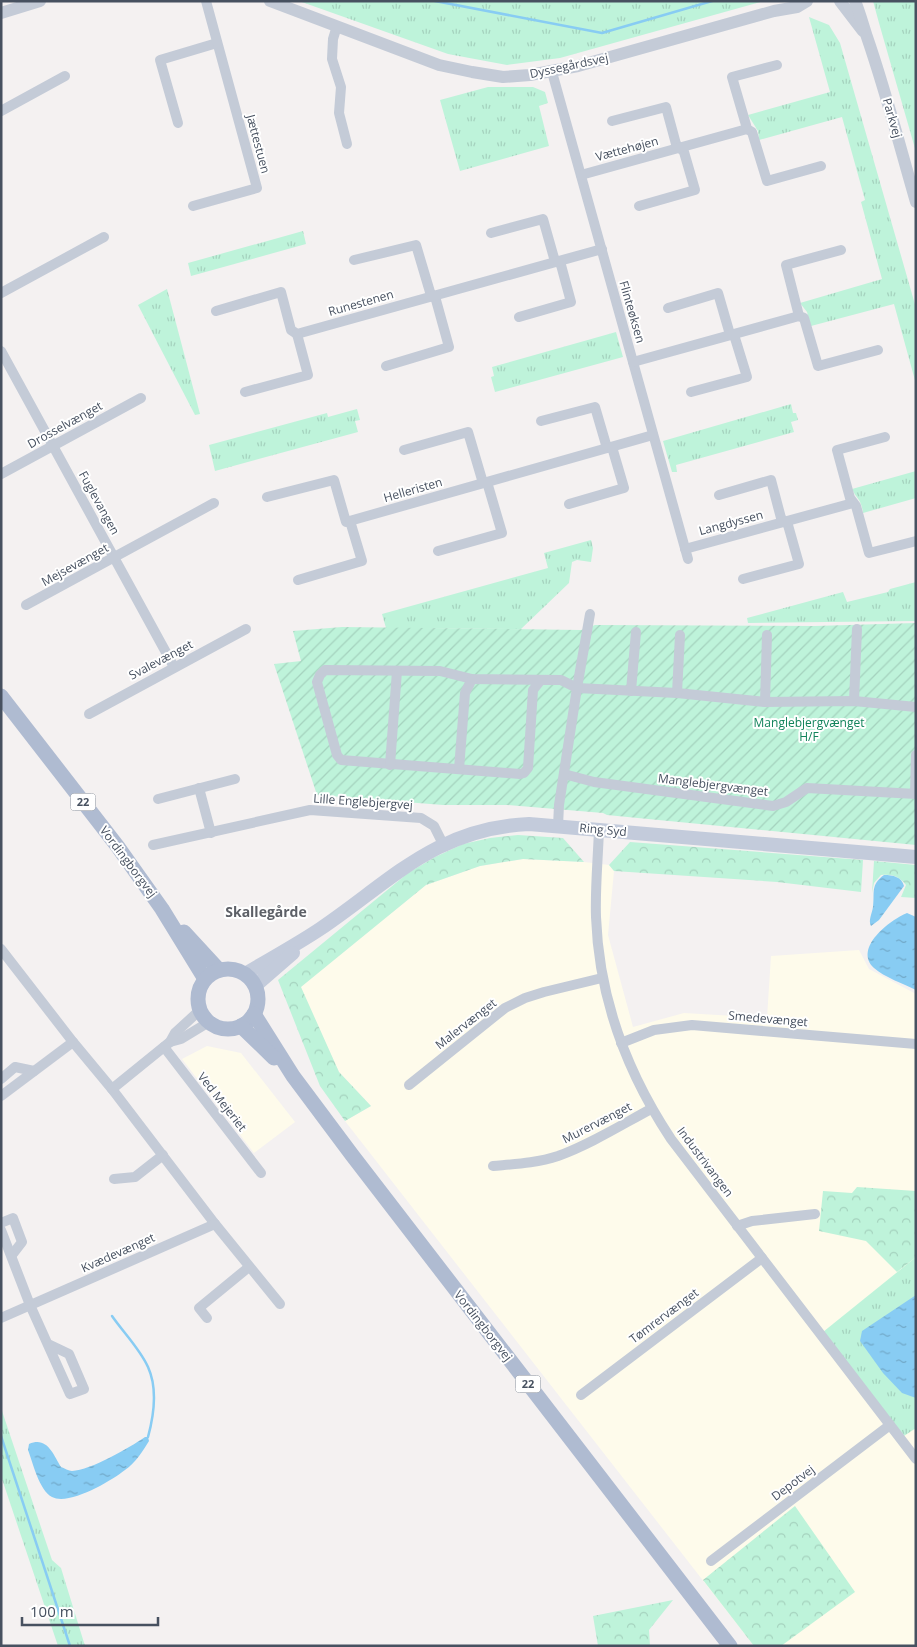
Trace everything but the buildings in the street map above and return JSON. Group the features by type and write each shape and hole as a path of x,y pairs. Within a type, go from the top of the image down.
{"main road":[{"name":"Vordingborgvej","path":"1,696 118,847 162,909 205,979"},
{"name":"Ring Syd","path":"245,974 319,929 426,852 467,834 487,828 529,824 916,857"},
{"name":"Vordingborgvej","path":"162,909 219,970"},
{"name":"Ring Syd","path":"255,986 319,929"},
{"path":"230,969 245,974 255,986 258,1003 254,1014 241,1026 232,1029 222,1028 204,1016 198,994 205,979 219,970 230,969"},
{"name":"Vordingborgvej","path":"254,1014 293,1076 358,1163 730,1646"},
{"name":"Vordingborgvej","path":"241,1026 293,1076"}],"street":[{"path":"1,13 40,1"},
{"name":"Jættestuen","path":"193,206 257,188 206,1"},
{"name":"Dyssegårdsvej","path":"270,1 439,65 503,76 552,72 578,66 774,11 797,7 807,1"},
{"name":"Dyssegårdsvej","path":"774,11 792,1"},
{"name":"Parkvej","path":"840,1 866,35"},
{"name":"Parkvej","path":"855,1 877,65 916,202"},
{"path":"337,26 333,39 332,59 341,87 339,113 347,144"},
{"path":"178,123 160,60 217,44"},
{"path":"777,65 732,77 747,129 752,132 766,181 821,166"},
{"name":"Flinteøksen","path":"552,72 686,554"},
{"path":"1,111 65,76"},
{"name":"Vættehøjen","path":"612,121 666,107 676,144 684,152 695,190 639,206"},
{"name":"Vættehøjen","path":"581,175 747,129"},
{"path":"491,233 543,219 554,258 561,265 571,302 519,317"},
{"path":"1,293 104,238"},
{"path":"354,260 416,245 430,292 436,300 449,347 386,366"},
{"name":"Runestenen","path":"297,334 602,249"},
{"path":"799,316 786,265 841,250"},
{"path":"216,311 281,292 291,330 297,334 308,375 245,392"},
{"path":"668,308 718,293 729,331 733,334 747,377 692,392"},
{"path":"634,362 799,316 804,318 818,366 878,350"},
{"name":"Fuglevangen","path":"1,351 174,667"},
{"name":"Drosselvænget","path":"1,474 54,447 140,398"},
{"path":"541,421 595,407 624,488 569,504"},
{"path":"404,450 468,432 502,533 438,551"},
{"name":"Helleristen","path":"350,521 653,435"},
{"path":"885,437 837,450 850,498 856,506 869,553 916,541"},
{"path":"267,497 334,480 346,522 350,521 362,561 298,580"},
{"name":"Langdyssen","path":"719,495 771,480 781,518 788,525 798,564 743,579"},
{"name":"Mejsevænget","path":"26,605 214,503"},
{"name":"Langdyssen","path":"686,554 784,522 853,503"},
{"path":"558,826 564,774 590,614"},
{"name":"Svalevænget","path":"89,714 246,629"},
{"path":"854,701 857,629"},
{"path":"632,691 636,632"},
{"path":"677,693 680,635"},
{"path":"765,702 767,635"},
{"path":"541,680 533,690 528,768 524,773 520,774 341,760 337,755 317,682 325,670 440,671 472,679 561,680 577,688 677,693 765,702 854,701 916,707"},
{"path":"390,765 397,671"},
{"path":"459,769 465,693 472,679"},
{"name":"Manglebjergvænget","path":"564,774 594,782 773,806 786,802 807,788 915,794 916,756"},
{"path":"158,799 235,778"},
{"path":"199,788 211,833"},
{"name":"Lille Englebjergvej","path":"153,845 310,810 420,818 434,826 443,844"},
{"name":"Industrivangen","path":"599,829 596,917 602,978 621,1043 635,1078 651,1109 671,1139 916,1459"},
{"path":"1,949 112,1089 215,1224 280,1304"},
{"name":"Malervænget","path":"409,1085 505,1008 525,998 544,992 602,978"},
{"path":"112,1089 167,1044 175,1033 204,1016"},
{"path":"167,1044 180,1039 204,1016"},
{"name":"Smedevænget","path":"621,1043 654,1030 692,1025 916,1044"},
{"path":"1,1096 73,1042"},
{"name":"Ved Mejeriet","path":"167,1044 261,1173"},
{"path":"1,1079 15,1067 34,1071"},
{"name":"Murervænget","path":"494,1166 529,1163 556,1156 582,1146 651,1109"},
{"path":"114,1179 136,1177 162,1156"},
{"path":"737,1226 752,1221 815,1214"},
{"path":"1,1223 13,1218 22,1242 12,1255"},
{"name":"Kvædevænget","path":"1,1318 215,1224"},
{"path":"1,1230 30,1305 70,1394 84,1389 69,1354 48,1344"},
{"name":"Tømrervænget","path":"581,1394 762,1258"},
{"path":"206,1318 199,1308 249,1267"},
{"name":"Depotvej","path":"711,1561 890,1425"}],"shaded area":[{"path":"523,859 609,865 614,871 608,935 633,1027 684,1013 767,1018 771,956 859,950 869,969 916,994 916,1646 754,1646 345,1121 371,1106 339,1072 300,987 426,885 480,866"},
{"path":"207,1046 241,1053 295,1122 254,1153 182,1059"}],"green space":[{"path":"299,1 764,1 560,58 507,65 448,54"},
{"path":"873,1 916,1 916,152 879,23"},
{"path":"809,17 829,25 840,43 916,308 916,384 894,304 811,326 807,312 800,303 882,279 861,202 865,200 842,117 759,140 758,131 748,115 830,92"},
{"path":"488,87 533,87 545,92 548,103 539,106 549,146 460,171 440,100"},
{"path":"303,231 306,244 191,276 188,263"},
{"path":"167,289 200,414 195,415 138,305"},
{"path":"616,332 623,357 495,392 491,377 494,376 492,367"},
{"path":"791,404 793,413 796,413 798,420 791,422 794,432 676,465 677,472 672,472 663,441"},
{"path":"357,409 360,420 355,421 358,432 215,471 209,445 327,413 328,417"},
{"path":"916,471 916,498 863,513 860,502 852,489"},
{"path":"591,540 593,548 591,562 577,560 572,562 569,583 521,629 386,628 382,614 548,568 544,553"},
{"path":"916,582 916,621 748,623 747,618 843,592 847,602 888,592 890,589"},
{"name":"Manglebjergvænget H/F","path":"916,623 916,845 607,815 603,813 507,805 443,805 317,795 274,664 301,661 293,631 342,627 581,630 595,625 815,626"},
{"path":"518,835 563,838 584,862 523,859 480,866 426,885 301,987 339,1072 371,1106 345,1121 320,1086 278,980 408,873 435,857 463,844 490,838"},
{"path":"630,842 863,860 861,892 777,882 614,871 609,865"},
{"path":"874,861 916,865 916,898 901,897 906,885 895,876 889,875 881,875 874,883 872,893"},
{"path":"857,1187 916,1191 916,1257 897,1272 866,1241 819,1231 823,1191 852,1193"},
{"path":"916,1257 916,1428 904,1436 823,1332"},
{"path":"1,1408 52,1560 61,1568 85,1646 58,1646 1,1476"},
{"path":"795,1506 855,1592 781,1646 754,1646 703,1580"},
{"path":"673,1600 649,1630 650,1646 598,1646 593,1616"}],"water":[{"path":"884,875 897,877 904,886 879,920 871,926 870,919 874,889 877,882"},
{"path":"907,913 916,917 916,990 874,968 869,960 868,952 876,936 884,928"},
{"path":"916,1295 916,1398 902,1393 883,1373 860,1341 862,1331"},
{"path":"148,1437 149,1441 129,1467 100,1486 69,1498 59,1499 47,1494 37,1476 28,1450 29,1444 40,1442 45,1444 61,1467 72,1471 99,1463"}],"waterway":[{"path":"435,1 602,33 712,1"},
{"path":"112,1316 141,1354 151,1375 154,1402 148,1437"},
{"path":"1,1436 70,1646"}],"district":[{"name":"Skallegårde","path":"266,912"}]}
